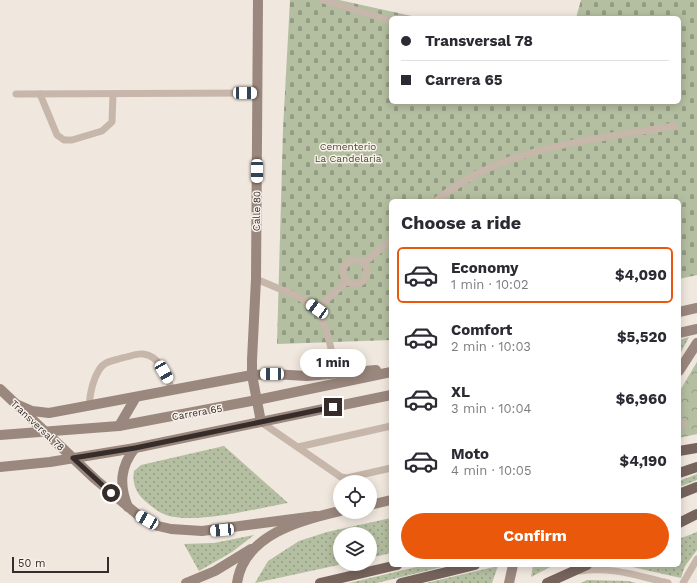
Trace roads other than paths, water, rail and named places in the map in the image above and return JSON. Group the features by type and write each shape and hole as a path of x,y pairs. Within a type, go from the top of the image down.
{"main road":[{"name":"Calle 80","path":"258,0 256,279 252,375 261,422"},
{"path":"681,312 697,308"},
{"path":"681,333 697,329"},
{"path":"681,369 697,343"},
{"path":"16,404 32,411 49,413 252,375 272,374 298,376 389,368"},
{"name":"Carrera 65","path":"0,435 119,426 257,400 389,372"},
{"name":"Transversal 78","path":"0,389 129,509 158,526 186,532 222,530 316,516"},
{"path":"0,466 73,458 135,448 389,395"},
{"path":"119,426 136,397"},
{"path":"129,509 123,492 122,471 135,448"},
{"path":"681,451 697,448"},
{"path":"681,472 697,467"},
{"path":"681,493 697,487"},
{"path":"377,503 389,500"},
{"path":"186,583 215,571 292,524 333,512"},
{"path":"681,522 697,514"},
{"path":"237,580 248,556 259,543"},
{"path":"320,583 389,567"},
{"path":"401,583 467,567"},
{"path":"509,583 513,567"},
{"path":"547,583 583,567"}],"lane":[{"path":"323,0 389,20"},
{"path":"16,94 258,94"},
{"path":"40,94 58,135 64,140 72,140 102,131 112,122 113,94"},
{"path":"439,199 472,176 504,161 562,146 674,126"},
{"path":"363,264 389,242"},
{"path":"355,260 363,264 367,272 364,281 356,284 347,281 343,273 347,264 355,260"},
{"path":"256,279 300,297 317,309 329,337 334,374"},
{"path":"317,309 347,281"},
{"path":"89,406 94,381 99,370 106,362 142,353 152,356 158,361 172,391"},
{"path":"261,422 341,477 347,478 389,468"},
{"path":"298,447 389,426"},
{"path":"683,583 697,559"},
{"path":"568,574 602,569 668,583"}],"park label":[{"name":"Cementerio La Candelaria","path":"348,152"}]}
